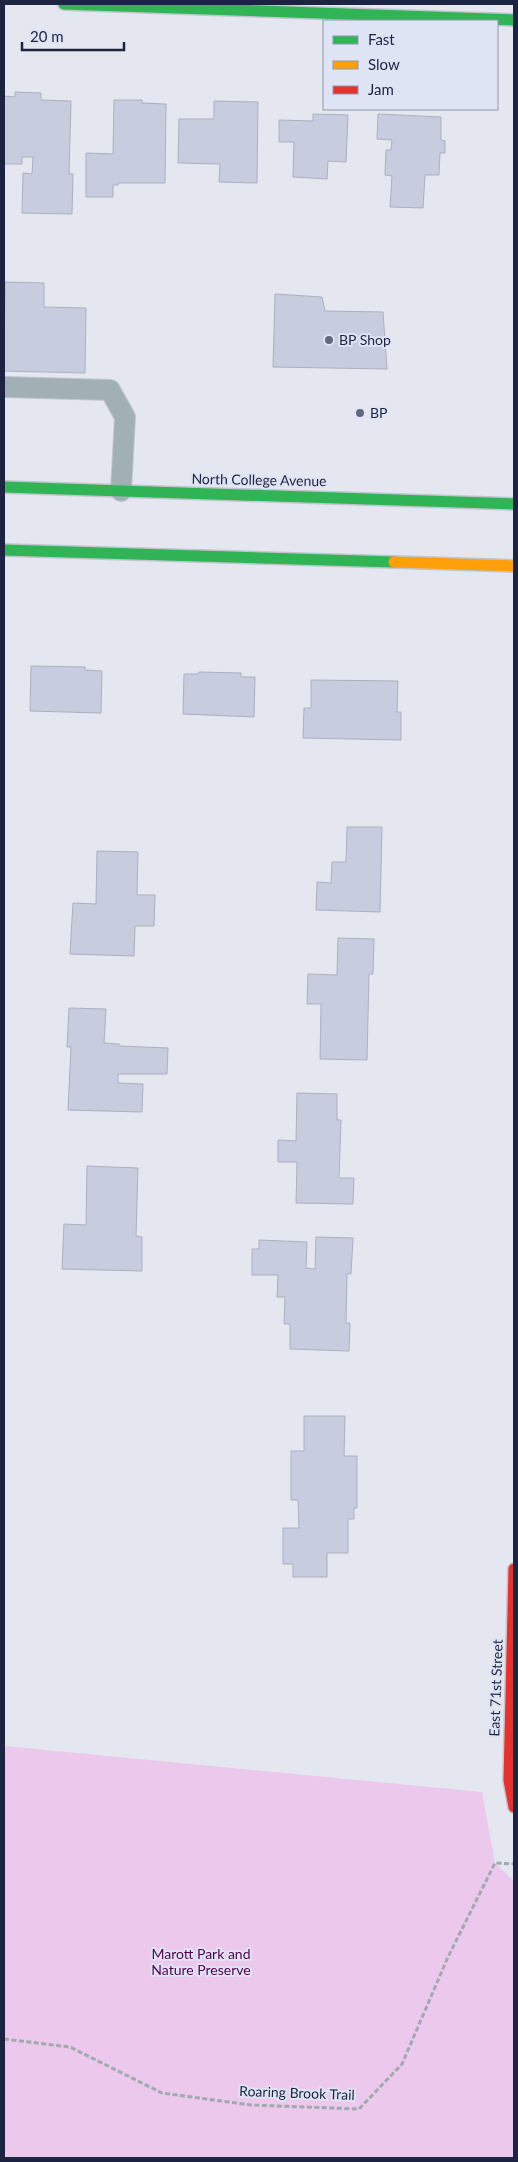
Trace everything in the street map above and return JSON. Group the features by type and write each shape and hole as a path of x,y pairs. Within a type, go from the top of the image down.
{"main road":[{"path":"64,4 514,20"},
{"name":"North College Avenue","path":"4,487 514,504"},
{"path":"4,550 514,566"},
{"name":"East 71st Street","path":"514,1569 509,1780 514,1807"}],"lane":[{"path":"4,387 110,390 125,417 121,491"}],"path":[{"name":"Roaring Brook Trail","path":"4,2039 70,2047 162,2093 251,2105 359,2109 402,2064 448,1957 495,1863 514,1864"}],"green space":[{"name":"Marott Park and Nature Preserve","path":"4,1746 482,1792 495,1863 514,1881 514,2158 4,2158"}],"building":[{"path":"15,92 41,93 41,100 71,101 69,174 73,174 72,214 22,213 23,173 32,174 33,157 22,157 22,164 4,164 4,96 15,97"},
{"path":"114,100 142,100 142,103 166,104 165,183 118,183 118,185 113,185 113,197 86,197 86,153 113,154"},
{"path":"214,101 258,102 257,183 219,182 220,164 178,163 179,119 214,119"},
{"path":"313,114 348,115 346,162 328,161 327,179 293,177 294,142 279,142 279,120 313,121"},
{"path":"378,114 441,117 441,140 445,141 445,153 440,153 439,175 425,175 423,208 390,207 392,176 385,175 386,150 391,150 392,140 377,139"},
{"path":"5,282 44,283 44,307 86,308 85,373 4,371"},
{"name":"BP Shop","path":"275,294 322,297 325,311 383,312 387,369 273,367"},
{"path":"31,666 85,667 85,670 102,671 101,713 30,711"},
{"path":"199,672 241,673 241,677 255,677 254,717 183,714 184,674 198,674"},
{"path":"311,680 398,681 397,712 401,712 401,740 303,738 304,708 311,708"},
{"path":"347,827 382,827 380,912 316,910 317,882 331,883 332,862 346,862"},
{"path":"97,851 138,852 137,895 155,895 154,926 135,926 134,956 70,954 73,903 96,904"},
{"path":"338,938 374,939 373,974 369,974 367,1060 320,1059 321,1004 307,1004 308,974 337,975"},
{"path":"69,1008 106,1009 104,1043 119,1044 120,1046 168,1048 167,1074 118,1074 118,1083 143,1084 142,1112 68,1110 71,1047 67,1047"},
{"path":"297,1093 337,1094 337,1120 341,1120 339,1178 354,1178 353,1204 296,1203 297,1162 278,1162 278,1140 296,1141"},
{"path":"87,1166 138,1168 136,1236 142,1237 142,1271 62,1269 64,1224 86,1225"},
{"path":"316,1237 353,1238 351,1274 347,1274 346,1323 350,1323 349,1351 290,1349 290,1324 284,1324 285,1297 277,1297 278,1275 252,1275 252,1249 259,1249 259,1240 307,1242 306,1268 315,1269"},
{"path":"304,1416 345,1416 344,1456 357,1456 357,1508 354,1508 354,1519 348,1519 348,1553 327,1553 327,1577 293,1577 293,1564 283,1564 283,1528 299,1528 298,1500 291,1500 291,1451 304,1451"}],"traffic: fast":[{"path":"64,4 514,20"},
{"path":"4,487 514,504"},
{"path":"4,550 394,562"}],"traffic: slow":[{"path":"394,562 514,566"}],"traffic: jam":[{"path":"514,1569 509,1780 514,1807"}],"place":[{"name":"BP Shop","path":"329,340"},
{"name":"BP","path":"360,413"}]}
